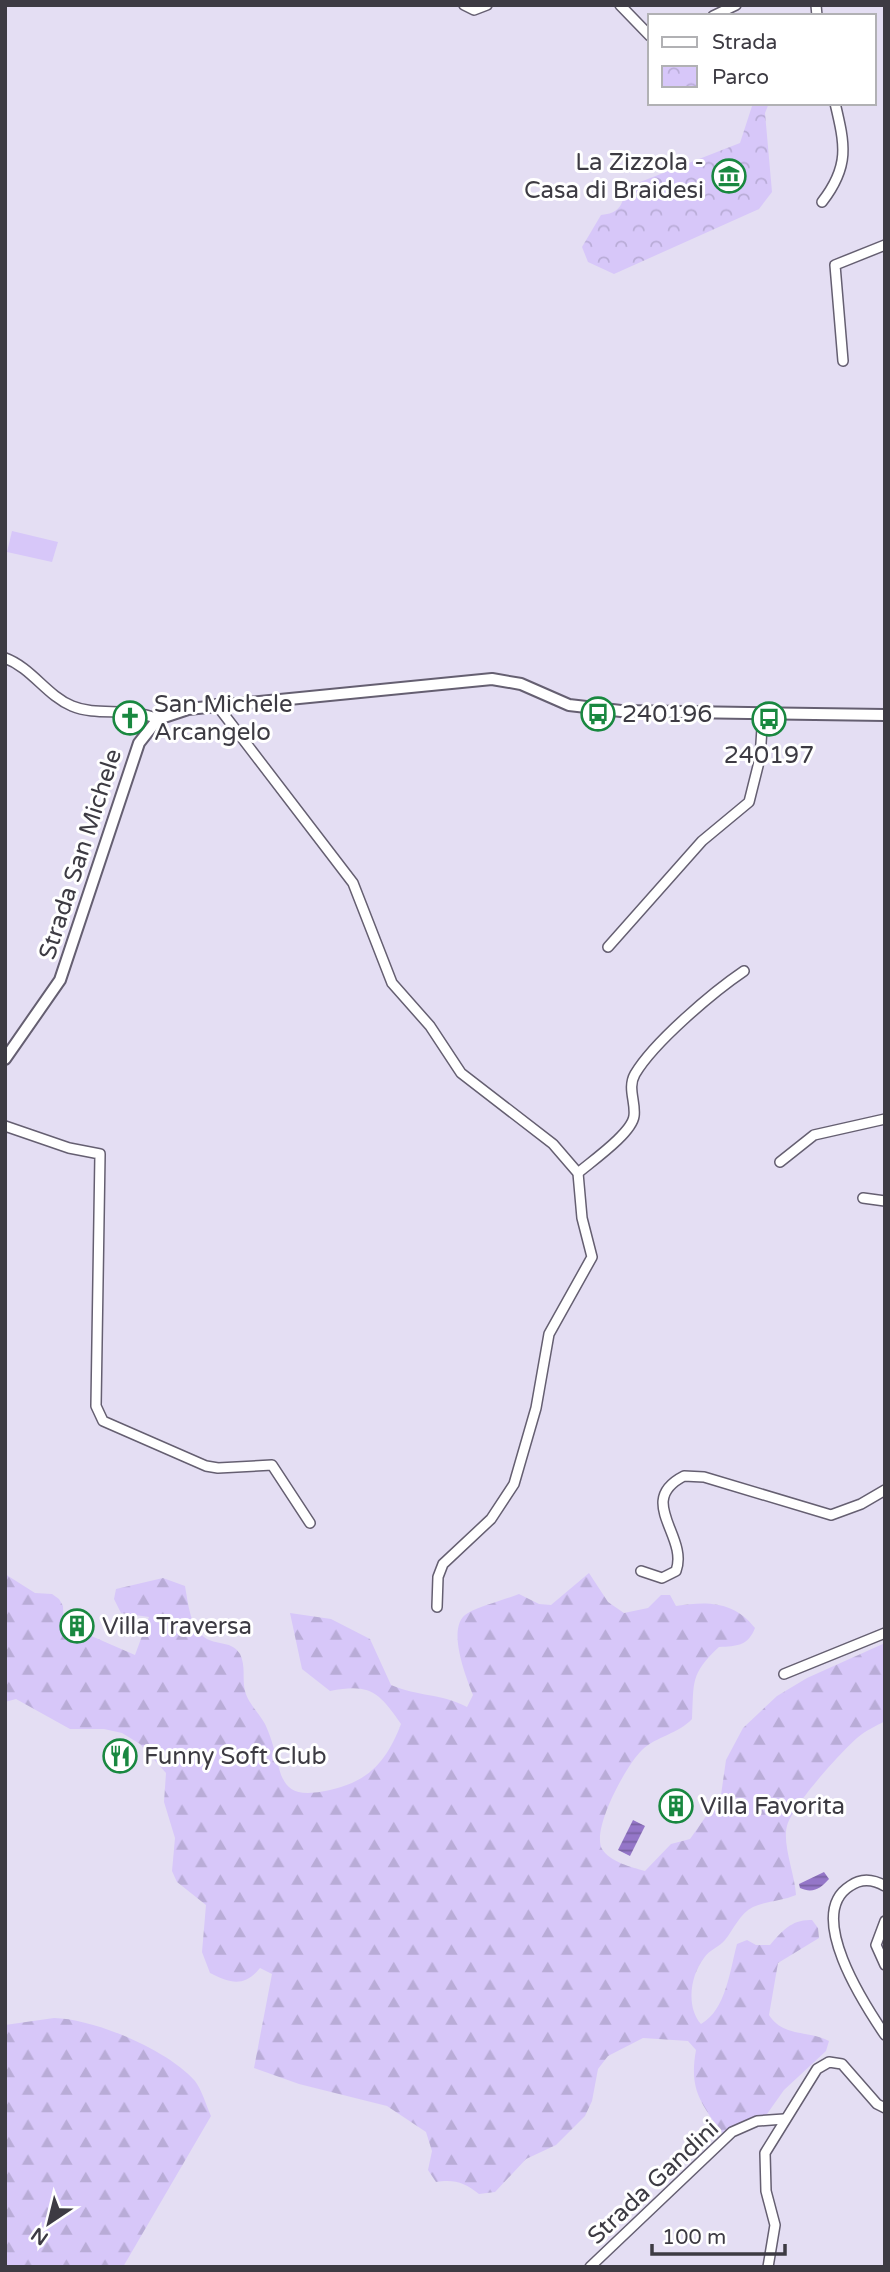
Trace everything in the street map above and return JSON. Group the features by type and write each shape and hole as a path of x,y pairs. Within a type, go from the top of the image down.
{"street":[{"path":"464,5 474,10 487,5"},
{"path":"620,5 648,34"},
{"path":"717,14 736,5"},
{"path":"822,202 842,170 844,150 836,107"},
{"path":"842,361 835,265 885,245"},
{"path":"5,658 24,667 74,707 135,710 158,719 188,709 216,704 492,679 521,684 558,701 581,707 645,712 885,715"},
{"path":"216,704 353,883 392,984 430,1026 461,1073 553,1144 578,1173 582,1218 592,1257 550,1334 536,1408 514,1483 491,1519 443,1564 438,1577 437,1607"},
{"path":"608,947 694,849 750,802 760,758 763,713"},
{"name":"Strada San Michele","path":"5,1059 58,985 139,743 158,719"},
{"path":"578,1173 630,1127 634,1112 631,1085 643,1063 712,996 744,971"},
{"path":"780,1162 814,1135 885,1119"},
{"path":"5,1126 69,1148 100,1154 96,1406 103,1421 206,1466 218,1468 272,1465 310,1523"},
{"path":"863,1198 885,1202"},
{"path":"641,1572 662,1578 676,1571 678,1556 662,1503 667,1489 684,1476 704,1477 831,1515 861,1504 885,1490"},
{"path":"784,1674 885,1633"},
{"path":"885,1886 874,1880 855,1882 836,1899 832,1915 835,1935 855,1986 885,2035"},
{"path":"885,1921 876,1945 885,1965"},
{"path":"768,2267 775,2225 764,2160 768,2146 817,2069 829,2062 848,2067 872,2099 885,2108"},
{"name":"Strada Gandini","path":"590,2267 733,2133 757,2121 784,2119"}],"green space":[{"path":"752,105 768,105 765,113 772,192 759,209 614,274 588,262 582,247 601,215 619,208 629,189 635,184 740,143"},
{"path":"12,531 58,542 52,562 7,552"},
{"path":"589,1573 608,1602 624,1613 648,1608 661,1595 670,1595 676,1606 709,1604 729,1608 738,1612 755,1628 745,1642 719,1647 703,1664 695,1679 692,1719 642,1750 612,1797 601,1827 602,1849 615,1861 645,1871 671,1844 690,1839 721,1795 726,1760 743,1728 777,1696 807,1678 885,1643 885,1721 860,1735 840,1755 807,1793 787,1826 786,1842 796,1895 758,1905 744,1913 725,1940 704,1958 693,1982 693,2009 701,2024 709,2018 722,1999 737,1944 747,1940 756,1945 770,1945 793,1924 812,1920 818,1928 819,1938 778,1963 769,2015 781,2027 829,2041 826,2051 784,2090 767,2114 722,2133 702,2103 695,2085 696,2050 688,2041 643,2038 608,2056 598,2069 592,2101 585,2116 556,2145 526,2159 495,2192 479,2194 459,2183 436,2182 428,2170 432,2151 426,2132 387,2106 299,2084 254,2068 272,1974 260,1968 248,1979 236,1982 210,1973 202,1952 206,1905 177,1882 172,1871 175,1838 164,1802 166,1773 140,1744 122,1733 104,1729 70,1729 16,1699 5,1702 5,1574 35,1593 52,1594 59,1599 63,1606 64,1634 72,1638 89,1635 135,1655 149,1617 121,1613 114,1599 116,1589 163,1578 185,1586 191,1615 201,1635 211,1641 233,1647 240,1654 246,1695 265,1724 284,1781 301,1792 318,1792 353,1783 371,1771 391,1746 401,1724 386,1704 372,1692 355,1688 330,1691 302,1669 290,1613 331,1619 370,1639 391,1685 448,1699 467,1707 473,1695 459,1652 458,1628 461,1619 473,1610 519,1594 539,1604 551,1605"},
{"path":"54,2018 110,2030 167,2058 195,2081 211,2116 123,2267 5,2267 5,2025"}],"shaded area":[{"path":"633,1820 645,1826 630,1856 618,1850"},
{"path":"824,1872 829,1879 820,1887 813,1890 800,1888 799,1884"}],"place":[{"name":"La Zizzola - Casa di Braidesi","path":"729,176"},
{"name":"240196","path":"598,714"},
{"name":"San Michele Arcangelo","path":"130,718"},
{"name":"240197","path":"769,719"},
{"name":"Villa Traversa","path":"77,1626"},
{"name":"Funny Soft Club","path":"120,1756"},
{"name":"Villa Favorita","path":"676,1806"}]}
